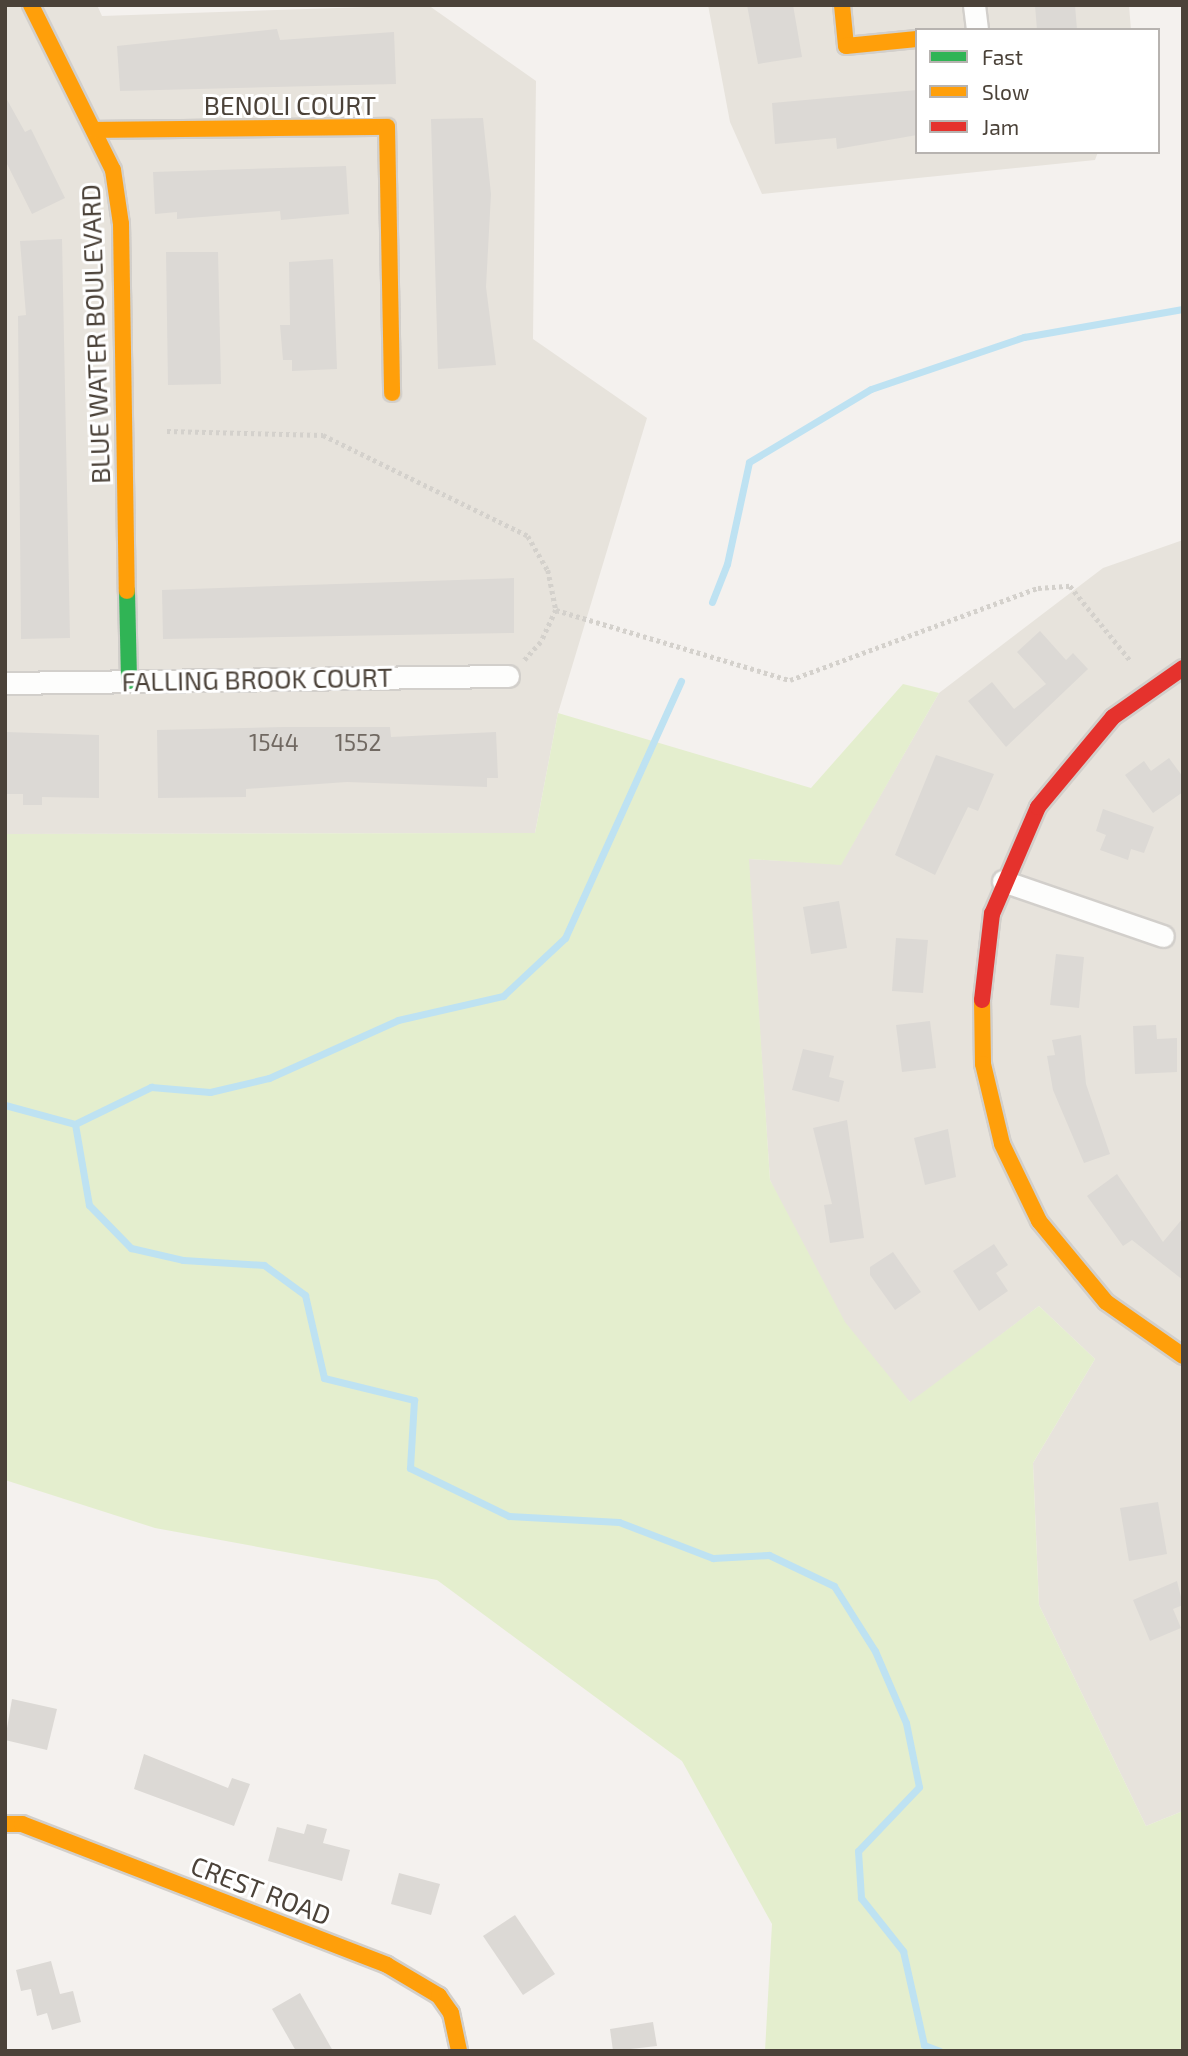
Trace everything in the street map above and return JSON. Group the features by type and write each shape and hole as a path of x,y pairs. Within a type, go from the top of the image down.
{"street":[{"name":"BLUE WATER BOULEVARD","path":"30,5 44,44 96,130 113,170 121,223 129,681"},
{"path":"842,5 846,46 915,39"},
{"path":"974,5 977,28"},
{"name":"BENOLI COURT","path":"96,130 387,127 392,393"},
{"path":"1183,668 1113,718 1062,771 1018,843 1003,881 983,966 981,1015 983,1064 1002,1144 1040,1221 1080,1276 1133,1324 1183,1356"},
{"name":"FALLING BROOK COURT","path":"5,683 515,669"},
{"path":"1003,881 1163,936"},
{"name":"CREST ROAD","path":"5,1824 22,1824 387,1965 439,1996 451,2013 459,2051"}],"path":[{"path":"167,431 323,435 404,472 528,536 548,569 556,610 541,642 515,669"},
{"path":"556,610 790,680 1038,588 1070,586 1130,660"}],"shaded area":[{"path":"5,5 97,5 102,16 428,5 536,81 533,339 647,418 558,713 535,833 5,834"},
{"path":"708,5 1129,5 1131,28 915,28 915,154 1097,154 1095,160 762,194 730,122"},
{"path":"1183,540 1183,1811 1146,1826 1039,1605 1033,1463 1095,1359 1039,1306 911,1403 838,1327 770,1180 748,859 841,864 939,693 1103,568"}],"green space":[{"path":"903,684 939,693 841,865 749,859 770,1180 845,1322 910,1402 1039,1306 1095,1359 1033,1463 1039,1605 1146,1826 1183,1811 1183,2051 765,2051 772,1924 682,1761 437,1580 155,1528 5,1480 5,834 535,833 558,713 811,788"}],"building":[{"path":"747,5 793,5 802,57 758,64"},
{"path":"1035,5 1075,5 1077,28 1037,28"},
{"path":"277,29 280,40 394,32 396,84 120,91 117,46"},
{"path":"915,90 915,135 837,149 836,138 775,144 772,103"},
{"path":"5,96 25,132 31,129 65,198 32,214 5,160"},
{"path":"483,118 491,194 486,287 496,365 438,369 431,119"},
{"path":"346,166 349,214 281,220 280,211 177,219 177,212 155,214 153,172"},
{"path":"62,239 70,638 21,639 18,316 26,315 20,241"},
{"path":"166,252 218,252 221,384 168,385"},
{"path":"333,259 337,369 292,371 292,360 283,360 280,325 290,325 289,262"},
{"path":"514,578 514,633 163,639 162,590"},
{"path":"1040,631 1066,660 1073,653 1088,669 1006,747 968,701 992,682 1014,709 1046,684 1017,652"},
{"path":"390,727 391,737 496,732 498,778 487,778 487,787 347,782 246,789 246,797 158,798 157,730"},
{"path":"5,732 99,735 99,798 42,797 42,805 23,805 23,794 5,794"},
{"path":"936,755 994,774 978,811 968,807 935,875 895,855"},
{"path":"1169,758 1183,777 1183,792 1153,813 1125,775 1144,761 1151,771"},
{"path":"1103,809 1154,827 1144,853 1131,849 1128,860 1100,850 1106,835 1096,831"},
{"path":"839,901 847,948 811,954 803,907"},
{"path":"896,938 928,940 923,993 892,991"},
{"path":"1056,954 1084,957 1079,1008 1050,1005"},
{"path":"930,1021 936,1068 902,1072 896,1025"},
{"path":"1156,1025 1157,1039 1177,1038 1177,1072 1135,1074 1133,1026"},
{"path":"1081,1035 1086,1084 1110,1154 1084,1163 1053,1090 1047,1056 1055,1055 1052,1040"},
{"path":"803,1049 834,1056 829,1077 844,1081 839,1102 792,1090"},
{"path":"847,1120 864,1238 830,1243 824,1205 832,1204 813,1128"},
{"path":"948,1129 956,1177 925,1185 914,1138"},
{"path":"1117,1174 1163,1242 1183,1218 1183,1280 1132,1240 1123,1246 1087,1196"},
{"path":"994,1244 1008,1265 996,1273 1008,1291 979,1311 953,1271"},
{"path":"893,1252 921,1292 895,1310 870,1275 870,1267"},
{"path":"1158,1502 1167,1554 1129,1561 1120,1508"},
{"path":"1177,1581 1183,1605 1173,1609 1181,1628 1150,1641 1133,1600"},
{"path":"12,1699 57,1709 47,1750 5,1740"},
{"path":"144,1754 228,1788 232,1778 250,1784 234,1826 134,1789"},
{"path":"307,1824 327,1829 323,1843 350,1850 342,1881 268,1861 277,1827 304,1834"},
{"path":"399,1873 440,1884 431,1915 391,1904"},
{"path":"515,1915 555,1974 523,1995 483,1936"},
{"path":"51,1961 60,1994 73,1991 81,2022 52,2030 47,2013 37,2016 31,1989 21,1991 16,1970"},
{"path":"300,1993 333,2051 296,2051 272,2009"},
{"path":"653,2022 657,2046 613,2051 610,2029"}],"waterway":[{"path":"712,602 727,564 749,462 871,389 1024,337 1183,309"},
{"path":"5,1105 75,1124 151,1087 210,1092 269,1078 398,1020 503,996 565,938 681,681"},
{"path":"75,1124 89,1205 131,1248 183,1260 264,1265 305,1295 324,1378 414,1400 410,1468 509,1516 619,1522 713,1558 769,1555 834,1586 875,1651 906,1723 919,1787 858,1851 861,1898 903,1951 924,2045 940,2051"}],"traffic: fast":[{"path":"127,591 129,681"}],"traffic: slow":[{"path":"31,5 113,170 121,224 127,591"},
{"path":"842,5 846,46 915,39"},
{"path":"96,130 387,127 392,393"},
{"path":"982,1000 983,1064 1002,1144 1039,1221 1106,1302 1183,1356"},
{"path":"5,1824 22,1824 387,1965 439,1996 451,2013 459,2051"}],"traffic: jam":[{"path":"982,1000 992,914 1038,807 1113,717 1183,668"}]}
